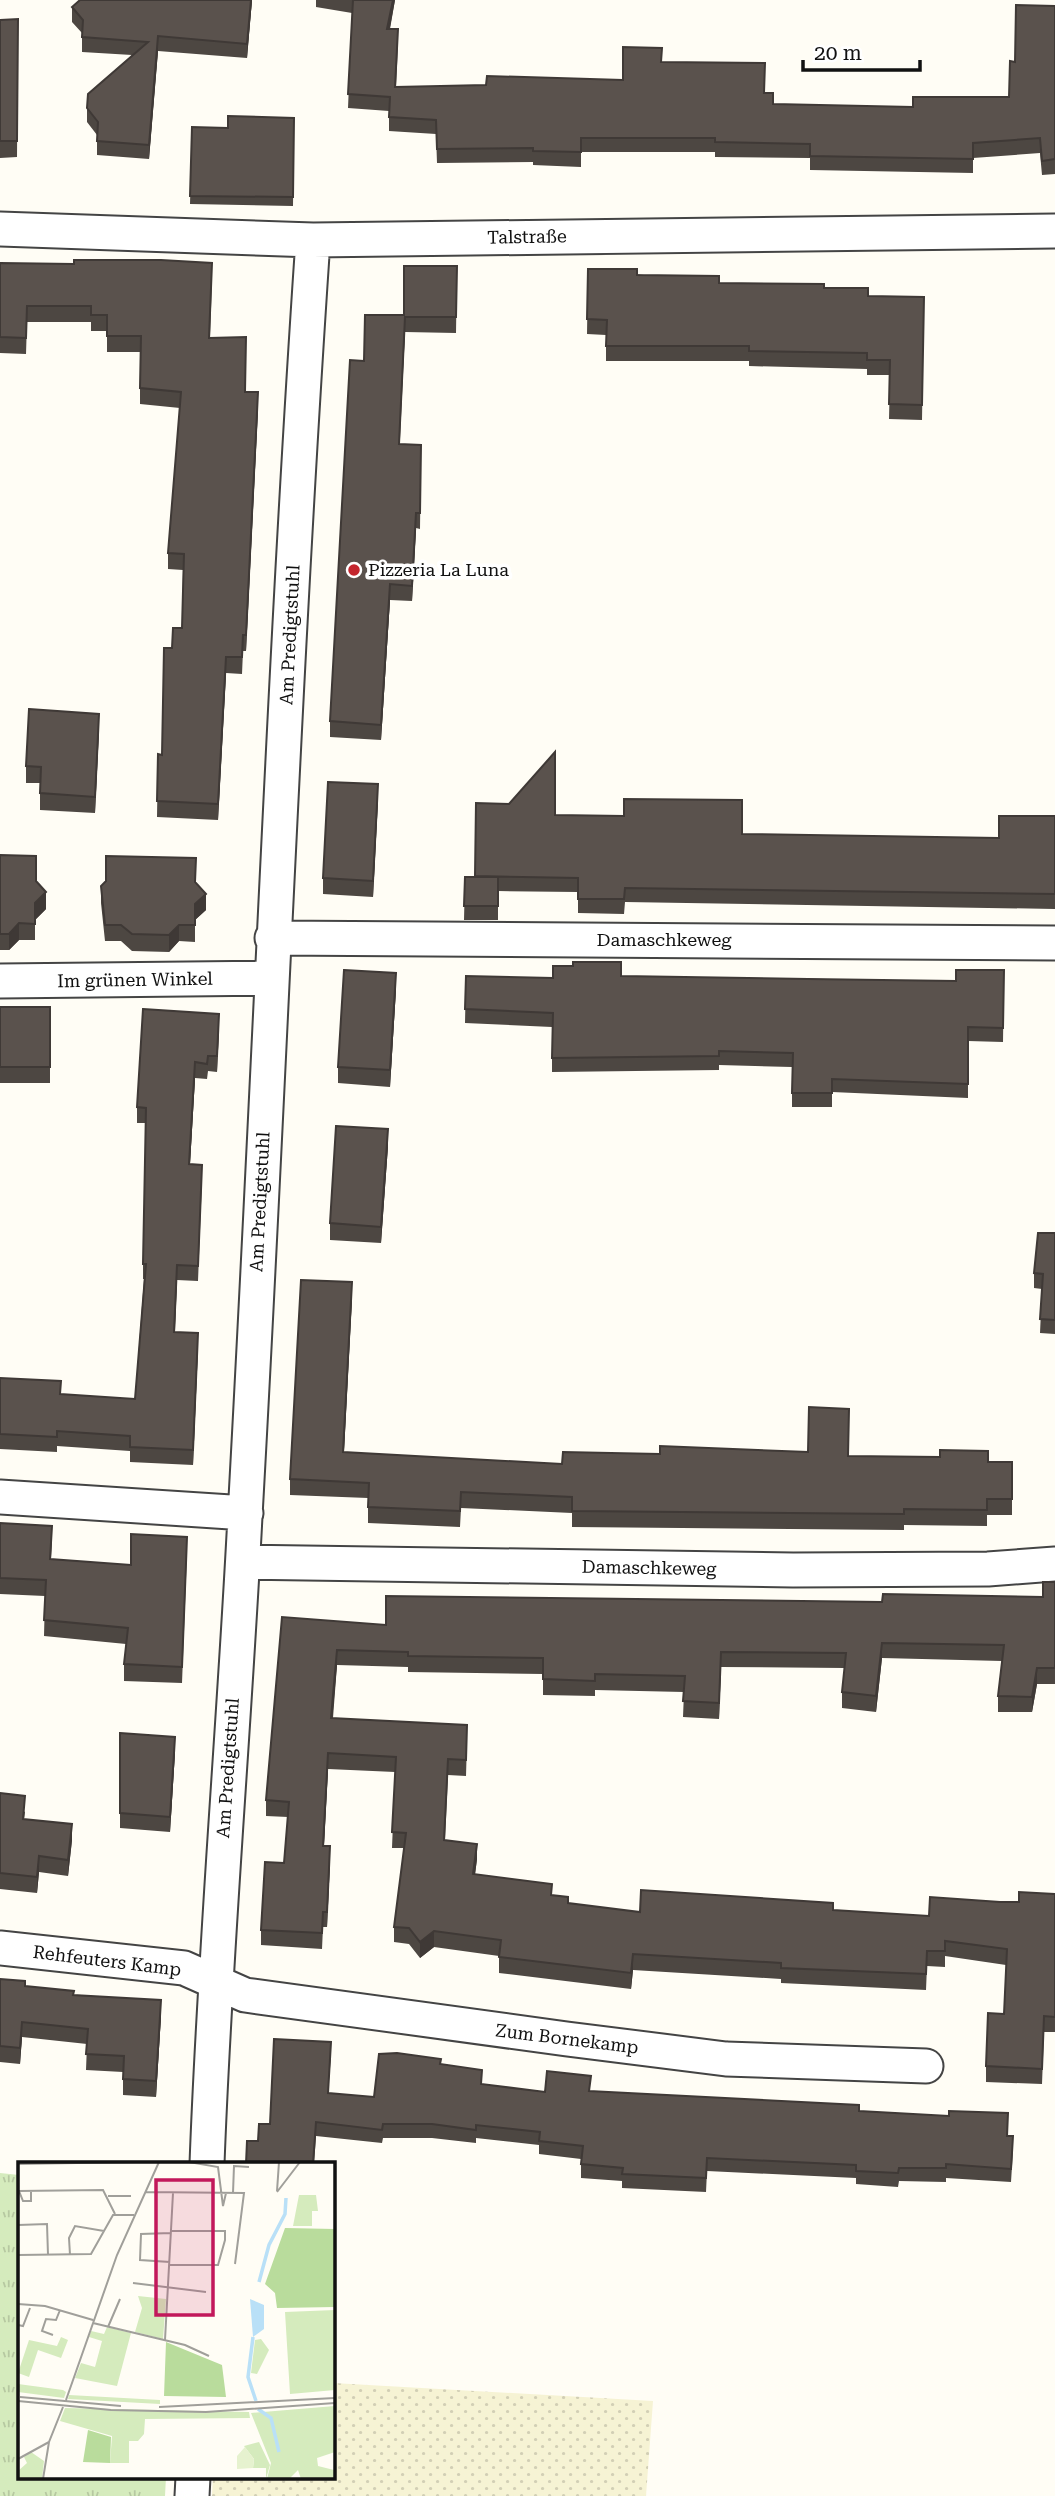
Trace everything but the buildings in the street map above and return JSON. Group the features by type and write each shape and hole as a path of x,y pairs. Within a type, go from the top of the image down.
{"street":[{"name":"Talstraße","path":"0,229 313,240 1055,231"},
{"name":"Am Predigtstuhl","path":"207,2162 213,1979 246,1513 272,938 313,240"},
{"name":"Damaschkeweg","path":"272,938 1055,943"},
{"name":"Im grünen Winkel","path":"0,981 271,978"},
{"path":"0,1497 246,1513"},
{"name":"Damaschkeweg","path":"243,1562 793,1570 988,1569 1055,1564"},
{"name":"Rehfeuters Kamp","path":"0,1948 184,1968 213,1979"},
{"name":"Zum Bornekamp","path":"213,1979 245,1995 713,2057 926,2066"},
{"path":"192,2496 193,2478"}],"shaded area":[{"path":"334,2383 653,2401 646,2496 212,2496 213,2478 334,2478"}],"green space":[{"path":"0,2173 18,2175 18,2478 166,2478 165,2496 0,2496"}],"place":[{"name":"Pizzeria La Luna","path":"354,570"}]}
